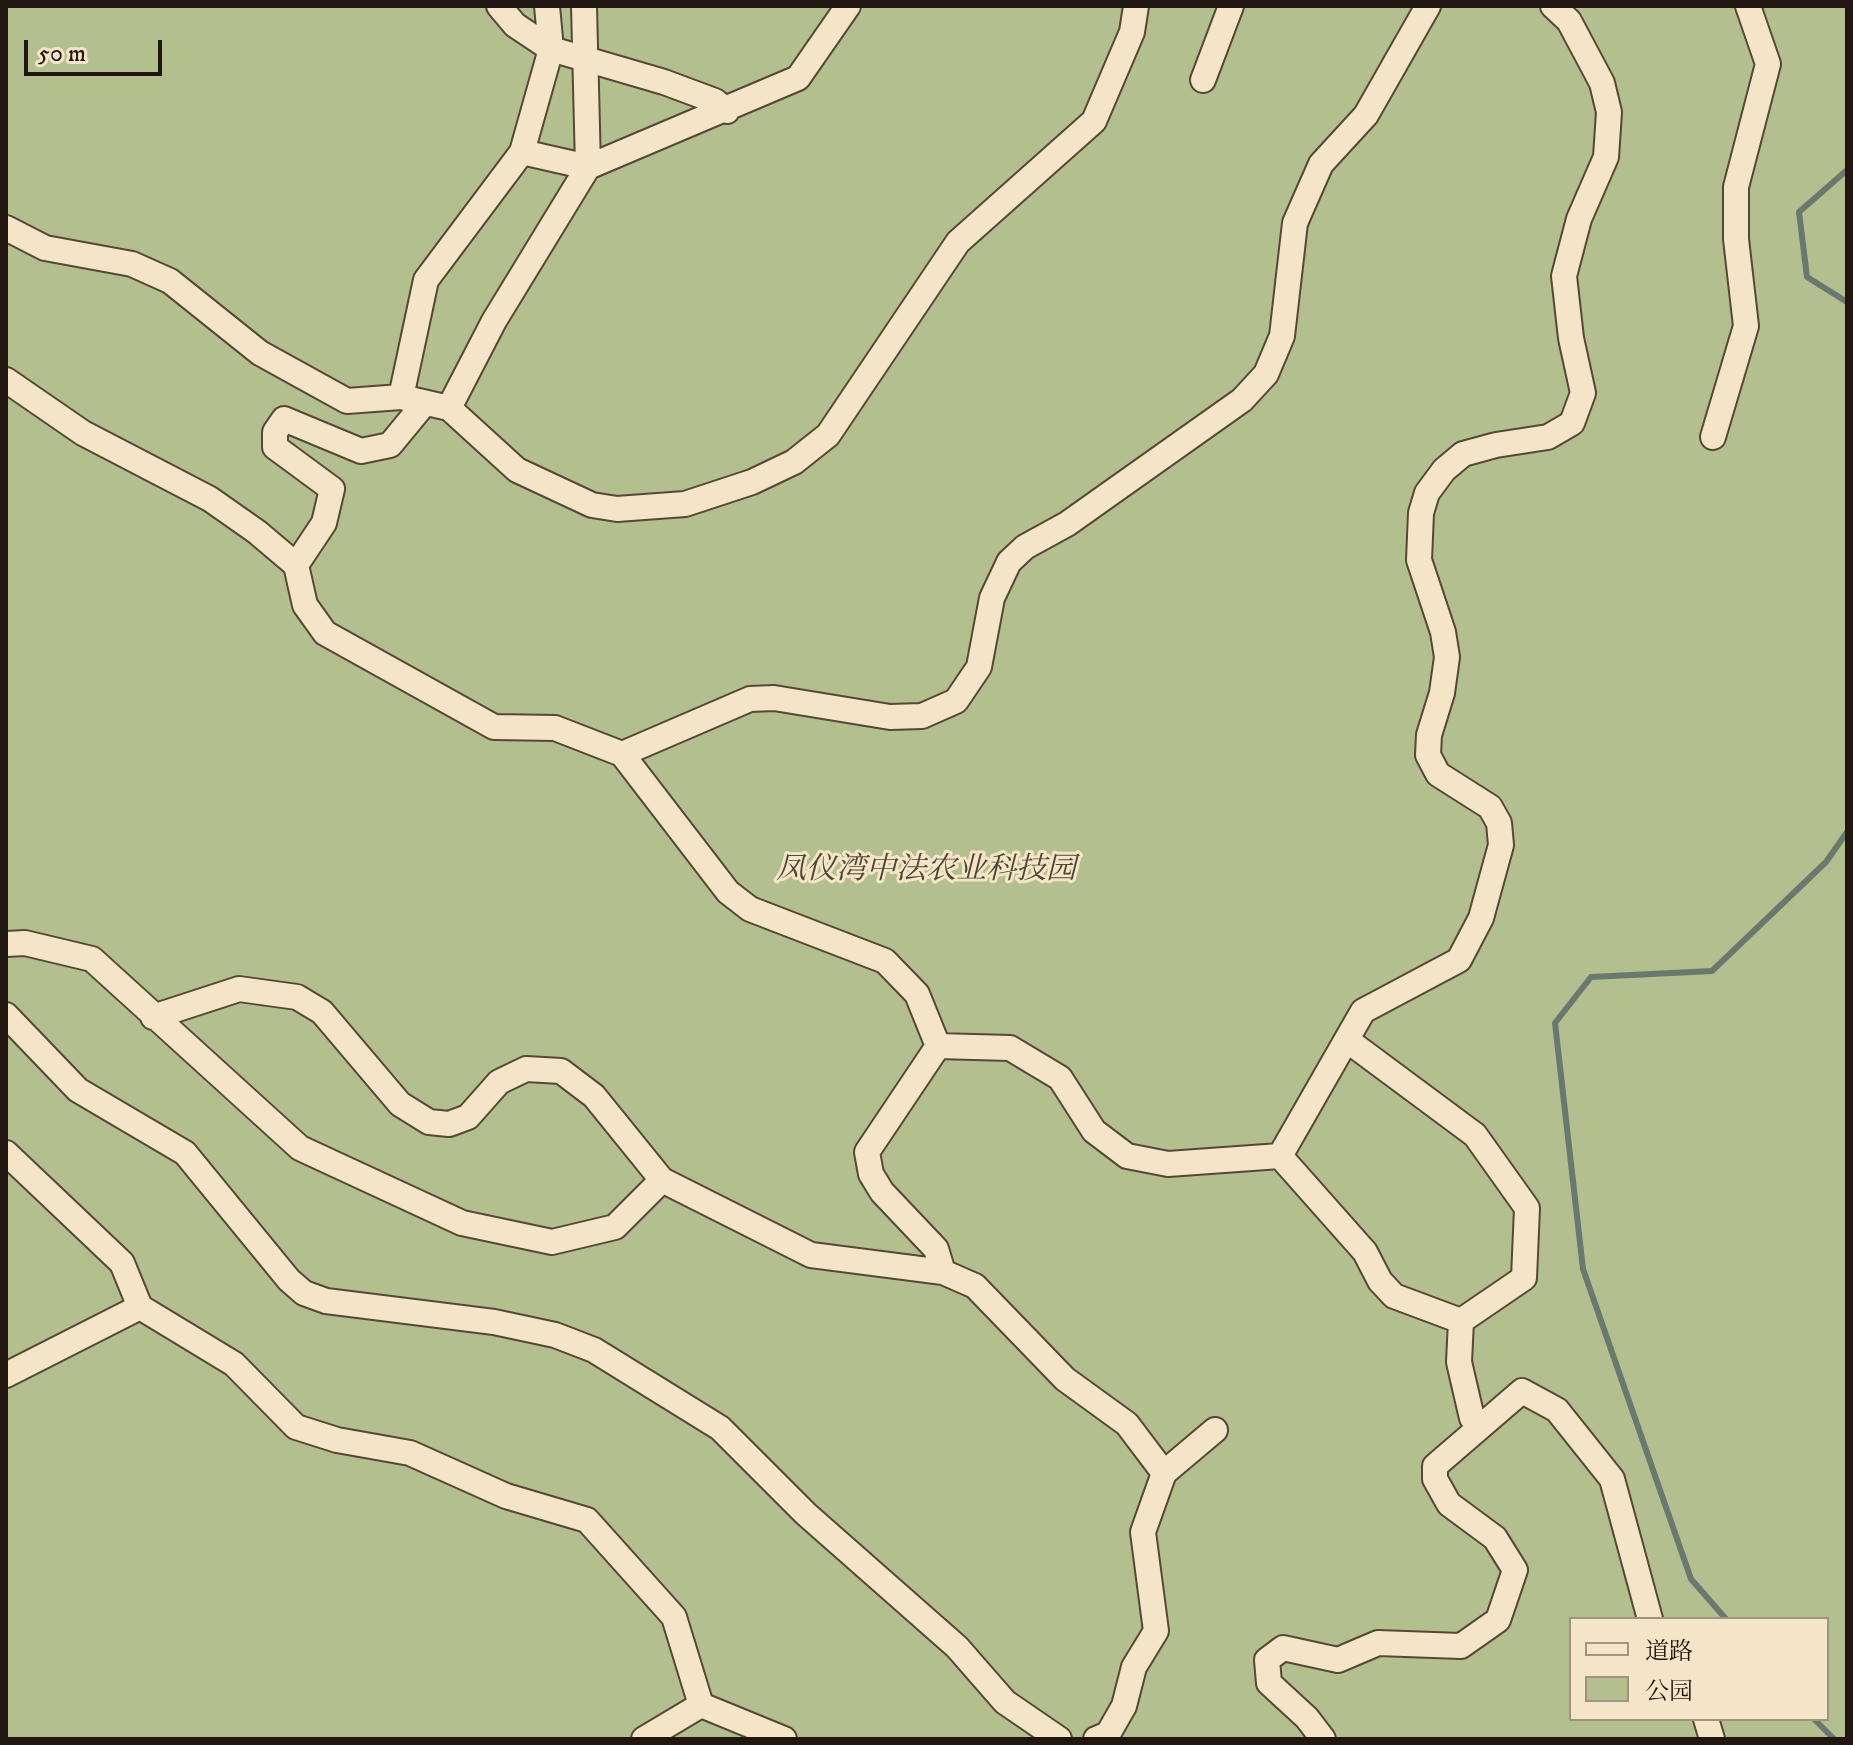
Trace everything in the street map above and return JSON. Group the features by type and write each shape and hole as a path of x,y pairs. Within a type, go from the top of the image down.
{"street":[{"path":"499,6 515,25 551,49 664,82 715,101 727,111"},
{"path":"296,565 324,523 332,489 275,447 275,432 284,419 361,451 390,445 412,401 426,280 522,152 551,49 547,6"},
{"path":"449,408 494,321 588,167 584,6"},
{"path":"522,152 588,167 727,111 798,78 848,6"},
{"path":"6,228 45,248 132,264 170,281 260,353 347,401 412,401 449,408 517,470 592,505 685,504 752,482 794,462 828,435 850,407 958,242 1094,121 1132,32 1136,6"},
{"path":"1203,80 1231,6"},
{"path":"622,754 750,699 774,698 890,717 922,716 956,701 979,667 992,598 1009,562 1025,547 1067,524 1242,400 1266,374 1282,336 1295,223 1308,193 1321,164 1366,115 1428,6"},
{"path":"1280,1156 1363,1011 1459,960 1481,918 1501,845 1499,823 1490,807 1438,774 1428,755 1429,735 1442,693 1447,657 1443,632 1419,560 1421,513 1427,493 1444,470 1463,454 1548,437 1572,423 1583,393 1571,338 1564,276 1579,219 1606,157 1609,112 1602,83 1569,21 1553,6"},
{"path":"1713,437 1746,326 1736,239 1736,187 1768,64 1748,6"},
{"path":"6,380 83,433 210,499 257,532 296,565 305,605 325,633 494,727 555,728 622,754 728,892 750,909 885,961 917,994 938,1046"},
{"path":"6,944 25,943 92,959 300,1148 462,1223 552,1242 615,1227 662,1180"},
{"path":"153,1017 239,989 297,997 322,1012 400,1104 429,1122 449,1124 468,1117 499,1082 526,1069 561,1071 594,1096 662,1180 811,1255 943,1272 975,1286 1065,1379 1127,1424 1164,1473"},
{"path":"6,1015 78,1090 185,1153 289,1280 304,1293 326,1301 494,1322 555,1335 594,1350 720,1428 806,1514 957,1647 1005,1702 1059,1739"},
{"path":"1347,1040 1475,1135 1527,1208 1524,1278 1461,1321"},
{"path":"938,1046 1010,1048 1060,1078 1094,1131 1127,1156 1168,1164 1280,1156"},
{"path":"938,1046 867,1152 871,1174 882,1192 936,1249 943,1272"},
{"path":"6,1153 122,1263 140,1307 234,1364 296,1427 337,1440 410,1453 506,1496 587,1520 674,1617 701,1705"},
{"path":"1280,1156 1365,1252 1380,1281 1394,1296 1461,1321"},
{"path":"6,1375 140,1307"},
{"path":"1461,1321 1459,1362 1472,1418 1479,1427"},
{"path":"1323,1739 1307,1718 1269,1683 1267,1660 1283,1648 1338,1660 1378,1643 1461,1646 1498,1620 1515,1570 1495,1538 1449,1504 1435,1479 1435,1466 1522,1391 1557,1410 1612,1479 1649,1617"},
{"path":"1096,1739 1108,1734 1124,1706 1134,1667 1156,1631 1143,1532 1164,1473 1215,1430"},
{"path":"644,1739 701,1705"},
{"path":"701,1705 784,1739"}],"green space":[{"name":"凤仪湾中法农业科技园","path":"6,6 1847,6 1847,1739 6,1739"}],"waterway":[{"path":"1847,170 1799,212 1807,277 1847,302"},
{"path":"1724,1617 1691,1579 1583,1269 1555,1023 1591,977 1712,971 1826,862 1847,832"},
{"path":"1816,1721 1834,1739"}]}
